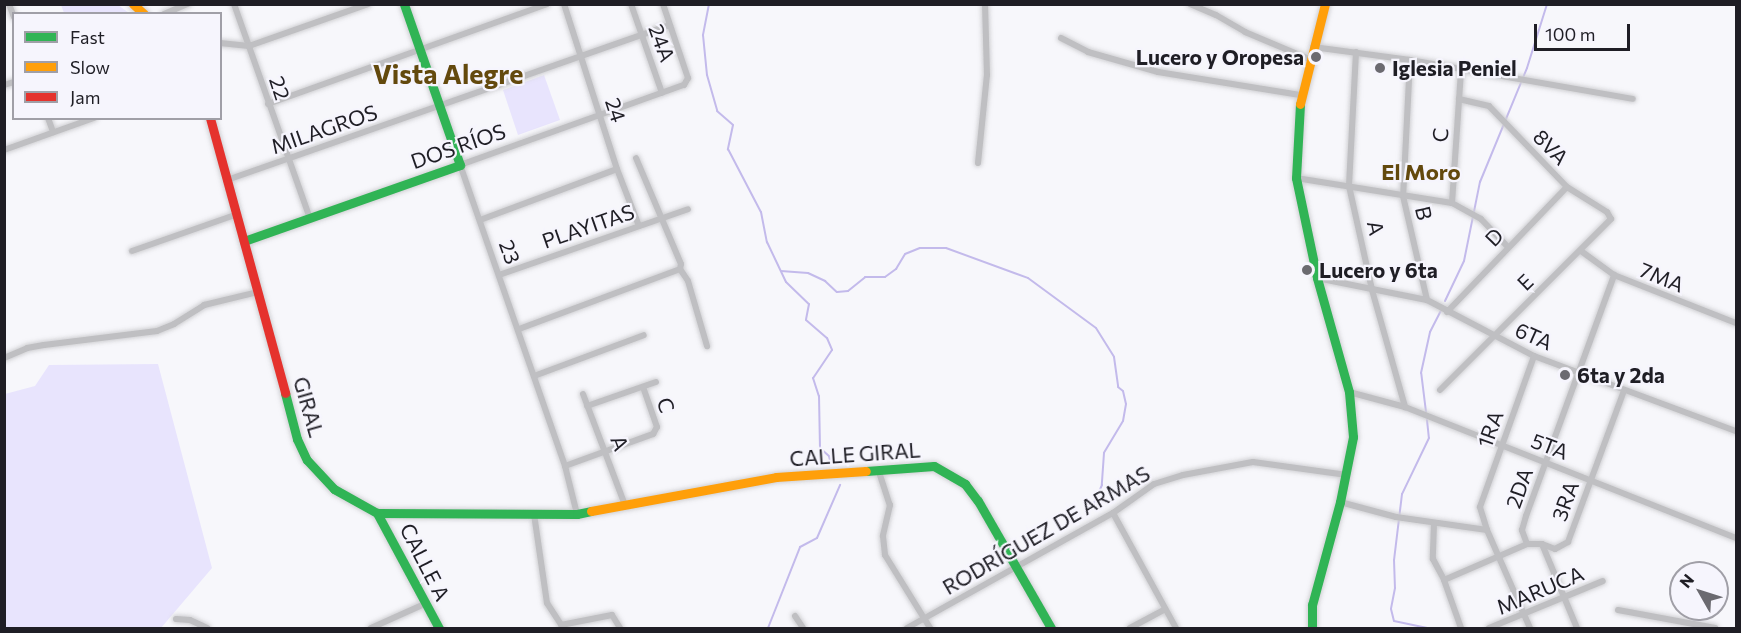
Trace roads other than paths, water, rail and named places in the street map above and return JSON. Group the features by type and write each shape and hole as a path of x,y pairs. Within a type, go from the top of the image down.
{"street":[{"path":"169,12 188,4"},
{"name":"22","path":"234,4 267,104 309,216"},
{"path":"222,43 249,46 368,4"},
{"name":"23","path":"404,4 519,329 543,410 565,466 578,514"},
{"path":"267,104 547,4"},
{"name":"24","path":"564,4 617,169 639,226"},
{"name":"24A","path":"631,4 662,93"},
{"path":"663,4 669,25"},
{"path":"978,163 987,75 985,4"},
{"path":"1191,4 1309,58"},
{"path":"1312,628 1312,605 1347,475 1353,437 1349,392 1317,278 1296,178 1300,95 1325,4"},
{"name":"MILAGROS","path":"227,180 440,108 669,25"},
{"name":"DOS RÍOS","path":"244,241 309,216 601,116 684,85 688,78 669,25"},
{"path":"1061,38 1088,52 1158,72 1300,95"},
{"path":"1313,47 1410,60 1633,99"},
{"name":"A","path":"1356,52 1349,186 1372,290 1405,407"},
{"name":"B","path":"1410,60 1403,196 1427,300"},
{"name":"C","path":"1452,203 1461,69"},
{"name":"8VA","path":"1459,99 1489,106 1567,187 1611,215 1608,224"},
{"path":"49,120 53,132"},
{"path":"4,150 88,120"},
{"name":"GIRAL","path":"211,120 297,439 307,460 334,489 377,513 578,514"},
{"path":"636,158 681,264 679,271"},
{"path":"480,220 617,169"},
{"path":"1296,178 1452,203 1481,219 1508,247"},
{"name":"D","path":"1447,312 1567,187"},
{"name":"PLAYITAS","path":"499,275 688,209"},
{"path":"132,251 236,215"},
{"name":"E","path":"1440,390 1608,224"},
{"name":"7MA","path":"1581,251 1614,275 1737,323"},
{"path":"519,329 679,271"},
{"path":"679,271 688,281 707,346"},
{"name":"2DA","path":"1527,544 1522,530 1526,516 1614,275"},
{"name":"6TA","path":"1317,278 1427,300 1534,356 1737,431"},
{"path":"4,358 27,348 157,331 174,324 204,305 258,291"},
{"path":"534,376 644,335"},
{"name":"1RA","path":"1487,530 1480,507 1534,356"},
{"path":"587,406 656,382"},
{"name":"C","path":"605,452 653,435 657,427 643,387"},
{"name":"3RA","path":"1542,544 1555,549 1568,542 1624,391"},
{"name":"5TA","path":"1349,392 1405,407 1737,538"},
{"name":"A","path":"582,394 625,505"},
{"path":"565,466 605,452"},
{"name":"RODRÍGUEZ DE ARMAS","path":"907,628 1113,513 1154,484 1183,475 1253,462 1347,475"},
{"name":"CALLE GIRAL","path":"578,514 776,477 879,472 934,466 965,484 978,501 1051,628"},
{"path":"879,472 890,505 883,536 885,555 930,628"},
{"path":"1340,502 1400,517 1487,530 1530,628"},
{"name":"CALLE A","path":"377,513 439,628"},
{"path":"1113,513 1176,628"},
{"path":"534,514 547,603 562,627 612,615 620,628"},
{"path":"1434,523 1433,559 1444,580 1461,628"},
{"path":"1444,580 1527,544 1542,544 1577,628"},
{"name":"MARUCA","path":"1489,628 1603,581"},
{"path":"371,628 427,603"},
{"path":"1130,628 1165,609"},
{"path":"1618,609 1716,628"},
{"path":"795,616 802,628"},
{"path":"176,619 190,620 207,628"}],"waterway":[{"path":"709,4 703,35 707,75 717,111 733,125 728,149 761,212 767,242 786,282 809,304 806,320 827,338 832,350 813,378 819,396 820,448 829,456 831,465"},
{"path":"1445,301 1464,261 1480,182 1527,68 1547,4"},
{"path":"781,271 808,273 825,281 837,292 848,291 865,277 885,277 896,269 905,254 920,248 946,248 1028,278 1096,328 1114,357 1118,387 1123,391 1126,404 1123,421 1104,453 1102,485 1092,507"},
{"path":"1426,412 1421,373 1430,332 1441,310"},
{"path":"1427,420 1429,438 1402,494 1394,560 1395,588 1391,609 1394,621 1427,628"},
{"path":"768,628 800,547 817,538 840,485"}],"place":[{"name":"Lucero y Oropesa","path":"1316,57"},
{"name":"Iglesia Peniel","path":"1380,68"},
{"name":"Lucero y 6ta","path":"1307,270"},
{"name":"6ta y 2da","path":"1565,375"}],"district":[{"name":"Vista Alegre","path":"448,74"},
{"name":"El Moro","path":"1421,172"}]}
